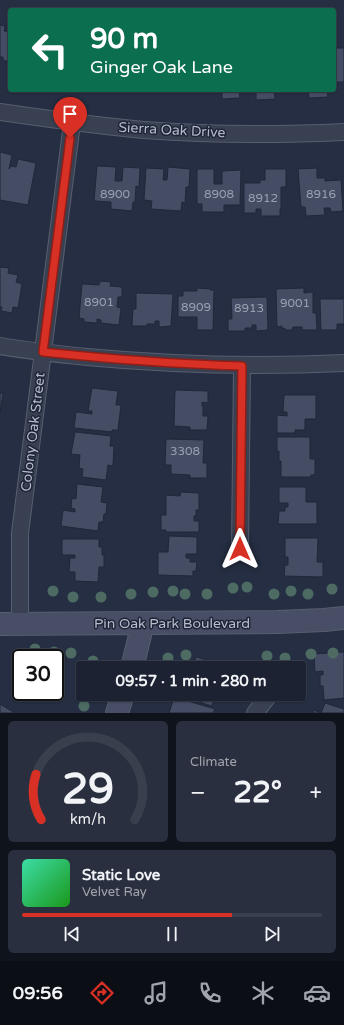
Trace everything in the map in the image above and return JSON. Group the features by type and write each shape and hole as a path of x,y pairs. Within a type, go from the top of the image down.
{"street":[{"name":"Sierra Oak Drive","path":"0,112 72,123 144,130 220,134 297,134 344,132"},
{"name":"Colony Oak Street","path":"10,624 20,533 72,123"},
{"path":"0,346 124,360 183,364 242,366 344,363"},
{"path":"240,549 242,366"},
{"name":"Pin Oak Park Boulevard","path":"10,624 278,622 344,618"},
{"path":"134,661 143,623"},
{"path":"117,713 121,701"},
{"path":"255,713 264,701"}],"building":[{"path":"0,25 5,26 4,31 8,32 8,61 3,60 3,57 0,57"},
{"path":"336,48 344,48 344,82 336,82"},
{"path":"222,92 239,92 240,98 222,99"},
{"path":"256,92 274,92 275,99 256,100"},
{"path":"308,92 327,92 328,97 309,98"},
{"path":"0,152 12,155 9,169 11,166 16,167 18,159 36,163 28,205 0,200"},
{"path":"97,166 116,167 115,181 122,181 123,167 140,168 139,187 136,186 135,202 133,202 132,211 111,209 111,202 94,201"},
{"path":"168,167 190,169 189,187 186,187 185,203 182,202 181,211 151,209 152,201 144,200 146,168 164,169 163,180 167,180"},
{"path":"317,168 317,178 325,178 325,181 341,180 343,211 331,212 330,208 324,208 325,215 306,216 305,207 301,207 298,169"},
{"path":"197,169 214,169 214,184 222,184 222,171 241,170 240,205 224,205 224,212 202,212 202,204 197,204"},
{"path":"265,169 286,169 286,187 281,187 280,216 261,216 261,209 256,209 256,213 244,213 244,183 260,183 260,180 265,180"},
{"path":"0,267 9,268 8,273 18,275 16,282 22,284 18,308 13,307 12,313 1,311"},
{"path":"100,281 111,282 110,286 122,287 122,297 118,297 117,307 121,308 119,325 101,323 101,320 97,319 97,323 84,322 84,319 79,318 82,284 99,285"},
{"path":"197,288 214,290 213,330 197,330 197,317 178,317 178,296 183,296 183,291 197,291"},
{"path":"304,288 304,293 313,292 313,313 316,313 317,330 302,330 302,327 293,327 292,330 285,330 285,328 282,329 282,326 277,327 276,289"},
{"path":"136,293 173,294 171,326 160,327 159,321 155,321 155,324 147,324 147,326 132,326 133,309 136,309"},
{"path":"343,296 344,324 337,324 337,330 321,330 320,299 343,299"},
{"path":"267,297 268,330 256,331 256,325 252,325 252,328 245,328 245,331 228,331 228,319 232,319 231,298"},
{"path":"92,388 118,391 116,405 121,405 118,430 112,430 112,432 74,428 76,412 92,414 92,411 88,411"},
{"path":"175,390 208,391 208,403 202,402 203,416 208,416 207,430 190,430 190,427 174,426"},
{"path":"0,393 3,394 0,413"},
{"path":"284,395 316,395 316,419 305,419 305,430 295,430 295,433 277,433 277,415 287,416 287,412 283,412"},
{"path":"75,432 111,436 110,446 114,446 113,466 108,465 106,480 82,477 83,469 79,468 80,455 71,454"},
{"path":"277,437 310,437 310,459 315,459 315,475 311,475 311,477 281,477 281,461 279,461 279,451 277,451"},
{"path":"166,439 204,440 203,463 207,463 207,478 190,478 190,475 171,474 171,465 165,465"},
{"path":"77,484 103,487 101,502 107,503 106,514 104,514 103,522 99,522 98,531 61,526 63,510 75,512 75,509 71,508 72,498 76,499"},
{"path":"279,487 306,487 306,502 317,502 317,524 278,524 279,511 285,511 285,507 288,507 288,503 279,503"},
{"path":"181,492 199,493 199,510 196,510 194,521 199,521 199,532 166,532 166,530 161,530 161,515 166,515 166,495 180,496"},
{"path":"169,536 197,537 197,554 186,554 186,558 190,558 190,562 197,562 196,571 193,571 193,576 158,575 158,552 168,552"},
{"path":"285,538 318,538 317,562 323,562 323,577 284,576 285,565 288,565 288,557 285,557"},
{"path":"62,539 99,539 99,547 102,547 102,555 104,555 104,567 99,567 98,582 75,581 75,572 69,572 70,558 75,558 75,555 62,555"},
{"path":"344,652 344,698 324,700 323,686 320,686 320,675 323,675 323,671 315,672 314,654"},
{"path":"196,657 210,661 195,661"},
{"path":"173,701 188,701 215,709 213,713 169,713"},
{"path":"196,701 213,701 212,706"},
{"path":"325,703 344,709 344,713 321,713"},
{"path":"0,704 15,713 0,713"},
{"path":"314,710 321,713 313,713"}],"route":[{"path":"70,138 43,352 124,360 242,366 240,549"}]}
